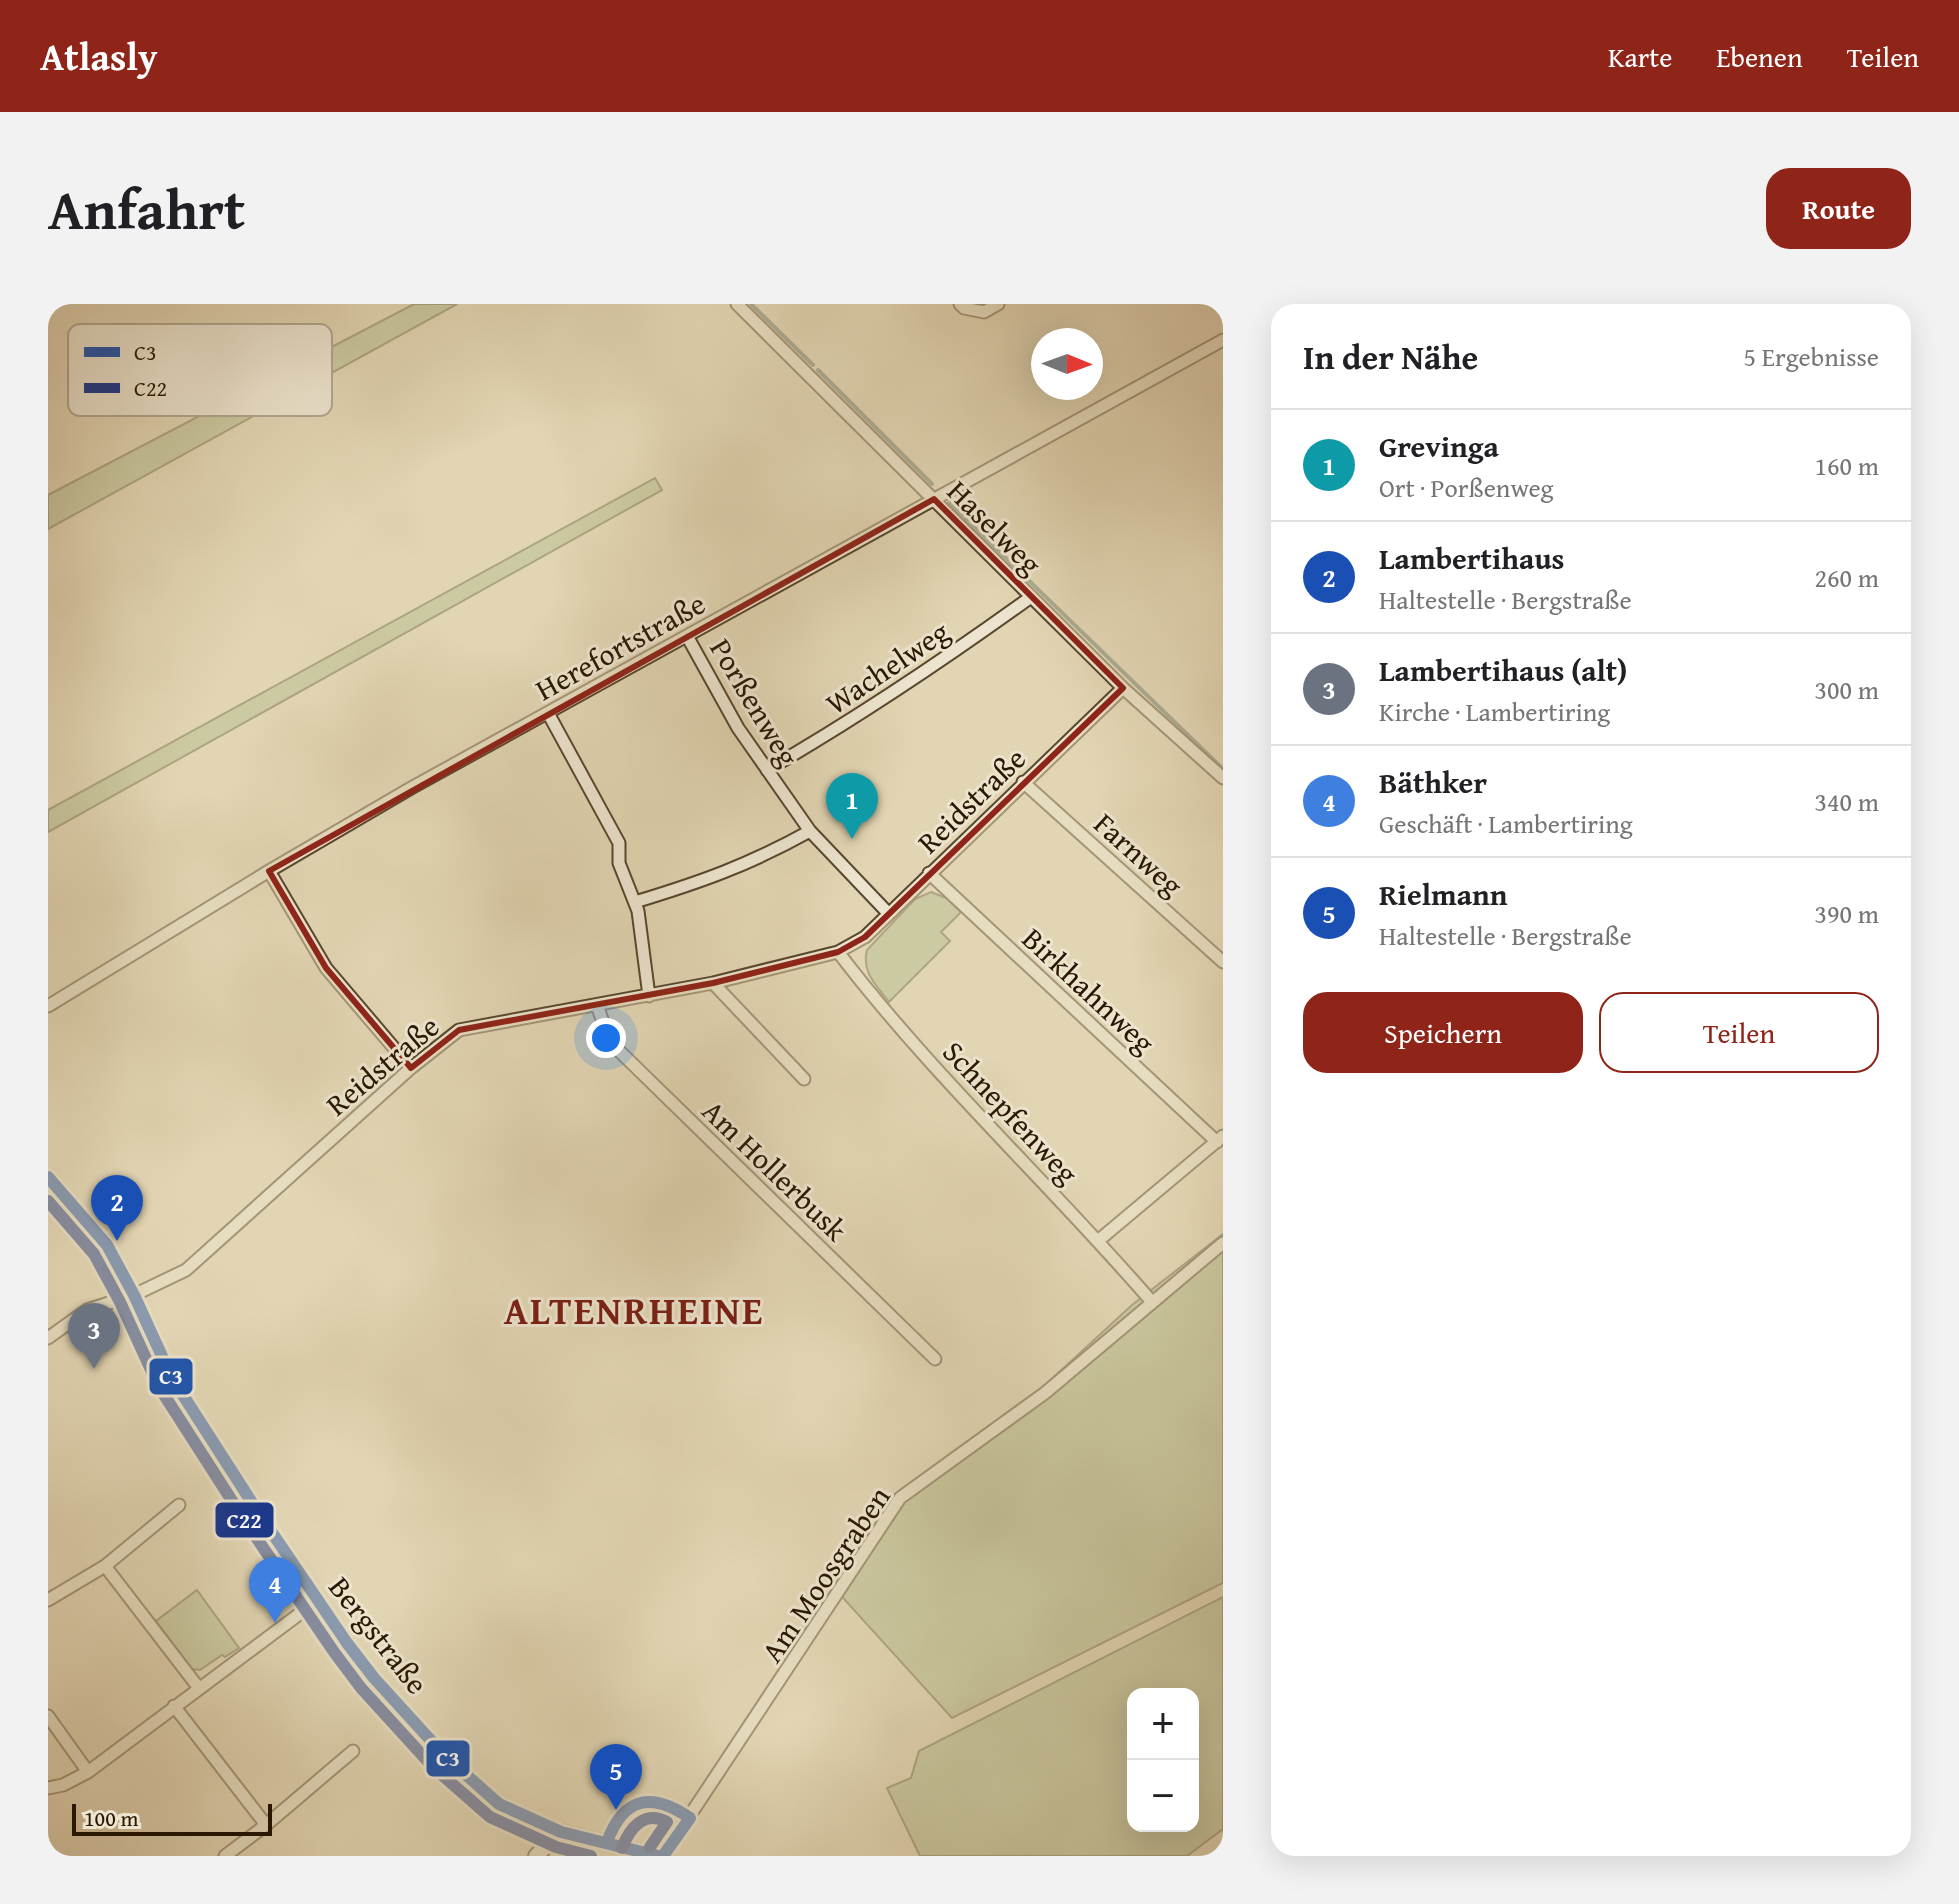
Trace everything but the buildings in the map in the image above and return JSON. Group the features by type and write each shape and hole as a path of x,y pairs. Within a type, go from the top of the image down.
{"street":[{"name":"Haselweg","path":"737,304 1123,688 1223,778"},
{"path":"960,304 964,308 984,312 998,304"},
{"name":"Herefortstraße","path":"48,1006 411,788 1223,340"},
{"name":"Wachelweg","path":"767,770 835,731 926,672 1031,597"},
{"name":"Porßenweg","path":"687,636 738,728 810,831 888,913"},
{"name":"Reidstraße","path":"48,1338 87,1310 134,1295 186,1270 411,1068 459,1030 713,983 838,952 865,937 1123,688"},
{"path":"548,713 619,843 619,863 635,902 649,996"},
{"name":"Farnweg","path":"1023,782 1223,962"},
{"path":"635,902 739,868 810,831"},
{"path":"269,871 326,968 411,1068"},
{"name":"Birkhahnweg","path":"929,873 1220,1139"},
{"name":"Schnepfenweg","path":"838,952 885,1014 1099,1240 1152,1302"},
{"path":"713,983 804,1079"},
{"name":"Am Hollerbusk","path":"597,1005 610,1042 935,1359"},
{"path":"1099,1240 1220,1139"},
{"name":"Bergstraße","path":"48,1177 107,1245 172,1378 318,1600 374,1678 472,1782 499,1804 561,1832 660,1856"},
{"name":"Am Moosgraben","path":"660,1856 900,1498 1045,1393 1223,1243"},
{"path":"48,1600 105,1566 179,1505"},
{"path":"105,1566 198,1687"},
{"path":"48,1788 63,1785 88,1772 318,1600"},
{"path":"174,1706 266,1825"},
{"path":"48,1716 88,1772"},
{"path":"225,1856 353,1751"},
{"path":"536,1856 561,1832"}],"highlighted area":[{"path":"934,499 1123,688 865,937 838,952 713,983 459,1030 411,1068 326,968 269,871"}],"green space":[{"path":"414,304 457,304 332,373 332,347"},
{"path":"199,416 253,416 48,529 48,495"},
{"path":"655,478 662,490 48,832 48,810"},
{"path":"931,892 946,898 961,912 941,932 950,941 889,1002 868,972 867,950 915,899"},
{"path":"1223,1234 1223,1583 952,1718 834,1588 895,1494 1044,1386 1132,1305"},
{"path":"197,1590 239,1648 200,1670 192,1669 156,1621"},
{"path":"1223,1597 1223,1829 1187,1856 920,1856 887,1788 911,1778 919,1751"}],"waterway":[{"path":"751,304 813,365"},
{"path":"818,370 932,484"},
{"path":"949,503 1223,769"}],"transit line":[{"name":"C3","path":"48,1177 107,1245 172,1378 258,1512 374,1678 445,1756 499,1804 561,1832 658,1856"},
{"name":"C22","path":"48,1201 94,1254 159,1387 245,1521 361,1688 433,1767 490,1817 556,1847 591,1856"},
{"name":"C3","path":"607,1842 622,1815 631,1807 641,1803 663,1804 690,1818 663,1856"},
{"name":"C22","path":"622,1848 629,1833 645,1819 667,1822 650,1847"}],"place":[{"name":"Grevinga","path":"852,839"},
{"name":"Lambertihaus","path":"117,1241"},
{"name":"Lambertihaus (alt)","path":"94,1369"},
{"name":"Bäthker","path":"275,1623"},
{"name":"Rielmann","path":"616,1810"}],"district":[{"name":"ALTENRHEINE","path":"634,1310"}]}
